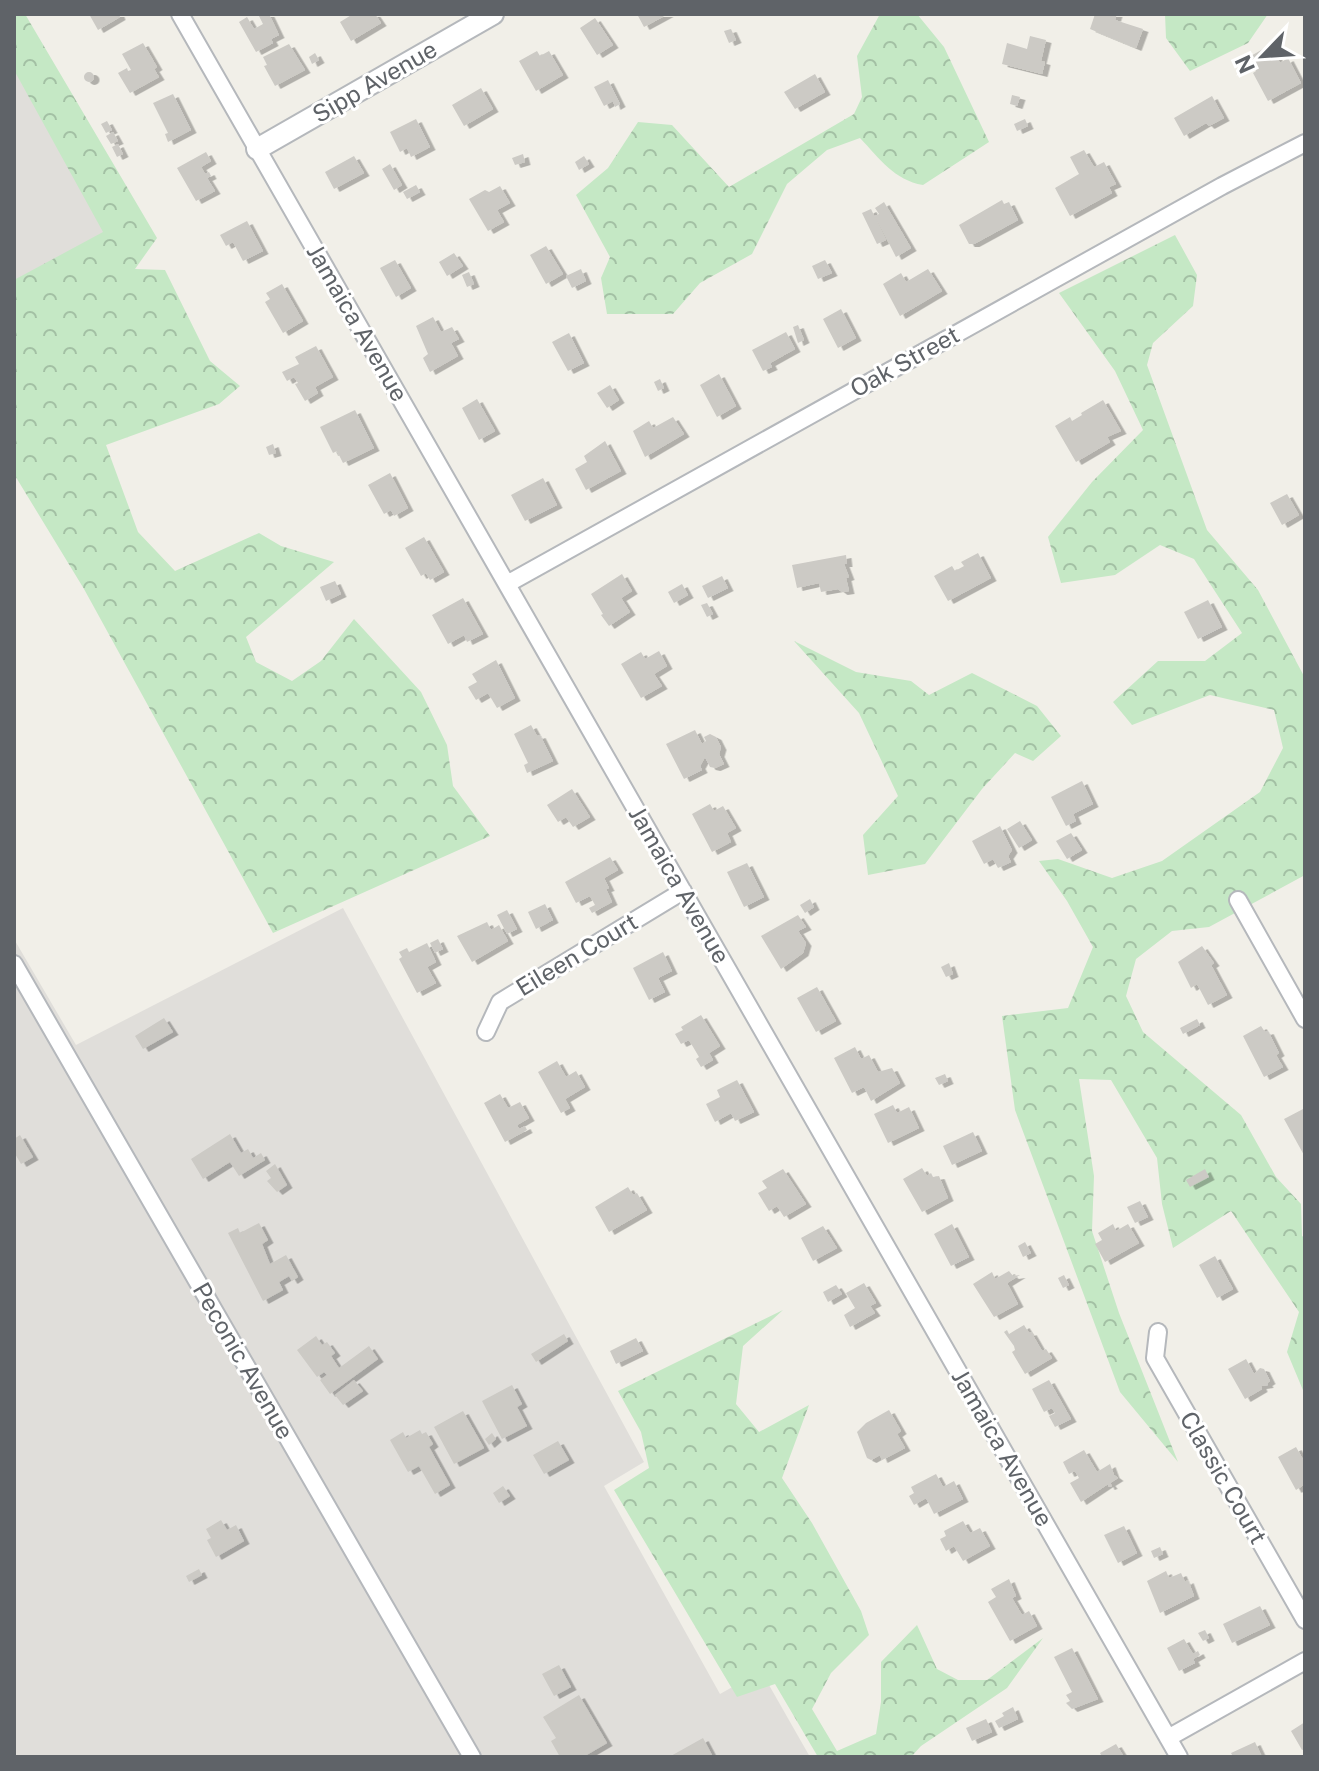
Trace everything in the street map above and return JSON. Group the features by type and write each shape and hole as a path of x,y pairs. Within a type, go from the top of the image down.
{"street":[{"name":"Jamaica Avenue","path":"180,14 1179,1757"},
{"name":"Sipp Avenue","path":"257,149 493,14"},
{"name":"Oak Street","path":"507,584 1222,186 1305,143"},
{"name":"Eileen Court","path":"486,1032 500,1002 683,891"},
{"path":"1238,900 1305,1019"},
{"name":"Peconic Avenue","path":"14,964 472,1757"},
{"name":"Classic Court","path":"1158,1332 1155,1358 1305,1620"},
{"path":"1168,1738 1305,1661"}],"shaded area":[{"path":"14,53 123,243 14,303"},
{"path":"343,908 644,1462 604,1486 720,1694 761,1671 810,1757 14,1757 14,939 76,1045"}],"green space":[{"path":"14,14 25,14 157,238 135,269 165,270 210,361 240,386 219,404 106,445 138,532 175,571 259,533 281,546 334,562 246,637 256,662 292,681 321,661 354,619 421,692 447,745 453,786 490,836 273,933 84,589 14,474 14,280 103,232 14,70"},
{"path":"880,14 917,14 944,47 989,142 923,185 896,173 860,138 827,150 787,184 752,254 700,283 673,314 607,314 601,278 610,257 576,195 608,168 638,122 672,125 729,187 854,114 862,97 857,56"},
{"path":"1165,14 1268,14 1248,43 1190,71 1166,38"},
{"path":"1175,235 1197,275 1193,306 1153,343 1147,365 1207,530 1258,590 1305,678 1305,875 1209,927 1172,931 1136,959 1126,996 1143,1032 1241,1115 1276,1177 1301,1204 1302,1236 1305,1238 1305,1395 1287,1352 1299,1312 1231,1211 1173,1248 1162,1204 1157,1158 1111,1080 1079,1079 1094,1176 1092,1231 1119,1313 1178,1462 1120,1392 1015,1110 1002,1016 1068,1008 1093,947 1067,901 1039,861 1058,859 1112,878 1162,861 1260,792 1283,748 1274,710 1210,695 1132,725 1113,702 1158,661 1205,661 1242,633 1194,559 1160,545 1115,575 1061,583 1048,537 1092,482 1143,430 1115,371 1059,293"},
{"path":"794,641 856,672 911,681 929,695 972,673 1037,706 1061,736 1033,761 1015,753 982,789 925,864 868,875 863,835 898,796 859,713"},
{"path":"783,1310 743,1346 736,1404 759,1432 809,1405 782,1478 812,1523 861,1611 869,1635 831,1673 812,1709 837,1751 876,1734 881,1702 881,1662 917,1625 937,1669 958,1680 987,1680 1043,1638 1007,1688 921,1746 911,1757 818,1757 775,1684 737,1697 614,1490 649,1468 641,1432 618,1391"}],"building":[{"path":"89,14 119,14 120,17 98,30"},
{"path":"258,14 269,14 279,35 271,39 273,43 256,52 239,22 247,17 254,29 263,24"},
{"path":"353,14 375,14 381,23 351,41 340,22"},
{"path":"637,14 668,14 644,27"},
{"path":"1095,14 1117,14 1115,20 1143,29 1136,48 1090,29"},
{"path":"595,18 613,45 597,55 580,28"},
{"path":"731,29 736,40 729,43 724,31"},
{"path":"1030,36 1046,40 1041,61 1045,62 1042,74 1002,64 1007,43 1027,49"},
{"path":"143,43 157,67 154,69 159,77 130,93 118,73 127,68 131,70 122,54"},
{"path":"289,44 305,70 275,86 264,66 267,65 263,57"},
{"path":"1270,45 1280,63 1288,58 1301,83 1268,101 1253,73 1256,71 1249,57"},
{"path":"537,51 540,56 549,51 563,75 536,91 519,61"},
{"path":"315,53 319,60 312,64 309,57"},
{"path":"89,72 94,77 89,82 84,77"},
{"path":"815,74 825,92 795,109 784,92"},
{"path":"608,80 620,104 615,107 613,101 604,106 594,87"},
{"path":"481,88 493,109 464,126 452,105"},
{"path":"173,94 191,130 168,142 165,134 168,133 153,103"},
{"path":"1012,95 1020,97 1017,106 1010,104"},
{"path":"1212,96 1224,118 1209,126 1206,123 1184,136 1174,118"},
{"path":"416,119 430,147 411,157 407,148 400,152 390,132"},
{"path":"1025,119 1028,126 1017,131 1014,124"},
{"path":"107,121 112,130 106,133 101,124"},
{"path":"113,132 118,141 111,144 106,136"},
{"path":"118,144 123,154 117,157 112,147"},
{"path":"1084,150 1094,167 1104,162 1116,184 1109,187 1112,193 1070,216 1055,188 1079,174 1070,157"},
{"path":"206,152 211,161 201,167 205,174 209,172 211,176 207,178 215,191 196,201 177,168"},
{"path":"523,154 525,162 515,165 512,158"},
{"path":"354,156 364,173 334,189 325,172"},
{"path":"584,156 589,164 579,170 575,162"},
{"path":"390,164 402,185 394,190 382,169"},
{"path":"416,185 420,192 407,199 403,192"},
{"path":"500,186 510,203 497,210 504,222 488,231 469,199"},
{"path":"1002,200 1004,204 1009,202 1018,220 969,244 959,225"},
{"path":"884,202 911,248 896,257 875,216 879,214 875,208"},
{"path":"871,209 886,240 877,244 862,213"},
{"path":"247,221 263,251 243,261 233,242 226,246 220,235"},
{"path":"546,246 563,274 546,284 530,255"},
{"path":"454,253 463,266 447,276 439,262"},
{"path":"395,260 411,288 396,297 380,268"},
{"path":"825,260 832,273 818,279 812,266"},
{"path":"581,269 586,281 572,288 566,276"},
{"path":"928,269 942,291 900,316 883,284 901,273 906,282"},
{"path":"469,272 474,284 467,287 462,275"},
{"path":"282,284 303,321 283,333 265,302 270,299 266,293"},
{"path":"841,309 856,338 838,348 823,319"},
{"path":"433,317 441,332 452,327 459,339 451,343 458,356 430,372 423,358 428,354 416,326"},
{"path":"798,325 804,340 798,343 793,327"},
{"path":"786,332 795,349 770,363 772,367 763,371 752,350"},
{"path":"569,333 584,363 568,371 552,342"},
{"path":"316,346 333,377 315,387 318,393 305,401 294,377 287,381 282,372 299,364 295,357"},
{"path":"719,374 736,406 717,417 700,385"},
{"path":"660,379 664,388 658,391 654,382"},
{"path":"610,385 619,400 607,408 597,393"},
{"path":"477,399 495,431 479,440 462,408"},
{"path":"1103,400 1121,431 1107,437 1110,442 1076,462 1055,426 1070,417 1072,421"},
{"path":"355,410 374,448 343,463 337,451 333,453 320,427"},
{"path":"673,417 684,434 645,457 633,431 649,421 653,428"},
{"path":"605,441 621,471 586,490 575,469 587,462 584,456"},
{"path":"273,444 276,453 269,455 266,447"},
{"path":"390,473 408,508 394,516 391,510 384,514 368,485"},
{"path":"543,478 557,505 525,521 511,495"},
{"path":"1287,494 1299,515 1282,525 1270,503"},
{"path":"424,537 444,572 430,580 426,573 421,576 405,548"},
{"path":"978,553 991,578 948,601 934,576 952,566 955,571 964,566 961,562"},
{"path":"846,555 847,564 844,564 849,577 846,578 849,591 821,592 819,583 797,588 792,565"},
{"path":"622,574 632,591 621,598 630,612 609,626 591,594"},
{"path":"722,576 728,588 708,598 702,586"},
{"path":"335,581 341,594 326,601 320,587"},
{"path":"682,584 688,595 674,603 668,592"},
{"path":"463,598 483,634 467,642 464,635 448,644 432,615"},
{"path":"1208,600 1222,627 1198,639 1184,612"},
{"path":"707,603 713,614 707,617 701,605"},
{"path":"659,651 667,666 654,674 662,686 641,698 621,664 641,652 645,659"},
{"path":"496,660 515,698 497,708 488,693 476,700 468,687 477,682 472,674"},
{"path":"531,725 537,736 540,735 553,761 527,773 524,765 528,763 514,734"},
{"path":"695,730 702,744 706,741 704,737 710,734 716,737 724,764 710,767 705,757 700,766 702,770 684,779 666,744"},
{"path":"1082,781 1093,804 1073,814 1076,821 1066,826 1051,797"},
{"path":"572,789 590,817 573,827 566,817 558,822 547,805"},
{"path":"710,804 714,811 723,806 736,828 727,833 731,842 712,852 692,814"},
{"path":"1020,821 1032,840 1019,848 1007,829"},
{"path":"1000,826 1012,850 1008,856 1011,862 998,868 993,859 984,864 972,841"},
{"path":"1071,833 1082,850 1067,859 1056,841"},
{"path":"610,857 618,870 604,878 612,902 592,913 589,908 595,905 590,896 576,903 565,882"},
{"path":"747,863 764,897 744,907 727,872"},
{"path":"810,899 814,907 805,913 800,905"},
{"path":"545,904 553,920 536,929 528,912"},
{"path":"507,910 517,929 507,934 497,915"},
{"path":"798,915 806,927 798,931 806,943 803,953 781,969 761,936"},
{"path":"487,922 491,930 499,925 508,941 472,962 457,936"},
{"path":"438,939 443,949 435,953 430,943"},
{"path":"427,943 436,962 427,967 436,983 417,993 399,959 402,957 399,952 407,948 409,952"},
{"path":"1202,946 1214,963 1211,965 1227,995 1208,1005 1197,984 1191,988 1178,962"},
{"path":"663,952 672,971 658,978 665,992 649,1000 633,968"},
{"path":"949,963 953,974 946,977 941,967"},
{"path":"817,987 836,1021 816,1032 797,998"},
{"path":"701,1015 720,1046 709,1053 713,1060 701,1067 689,1040 681,1044 675,1034"},
{"path":"164,1018 173,1032 143,1049 135,1036"},
{"path":"1197,1019 1200,1025 1183,1034 1180,1028"},
{"path":"1261,1026 1265,1032 1268,1031 1283,1067 1264,1077 1243,1036"},
{"path":"855,1047 861,1059 869,1055 878,1072 892,1068 900,1083 871,1101 864,1087 852,1093 834,1058"},
{"path":"557,1061 566,1077 576,1071 585,1087 565,1099 570,1108 561,1113 538,1072"},
{"path":"945,1074 948,1081 939,1085 935,1078"},
{"path":"737,1080 754,1112 735,1121 731,1113 715,1122 706,1104 720,1097 717,1090"},
{"path":"500,1094 508,1108 520,1102 529,1118 517,1125 519,1129 525,1126 527,1130 505,1142 484,1103"},
{"path":"893,1105 897,1113 909,1107 919,1128 888,1143 874,1114"},
{"path":"1305,1108 1305,1157 1284,1119"},
{"path":"973,1132 982,1151 952,1165 943,1146"},
{"path":"230,1134 241,1153 248,1149 253,1158 261,1153 265,1160 239,1176 230,1162 203,1179 191,1159"},
{"path":"20,1135 33,1157 21,1164 14,1152 14,1139"},
{"path":"275,1164 287,1185 277,1192 267,1181 271,1178 266,1171"},
{"path":"922,1168 927,1176 931,1173 933,1177 939,1176 948,1198 922,1212 903,1179"},
{"path":"783,1169 806,1204 784,1217 777,1206 769,1211 758,1193 767,1188 762,1181"},
{"path":"1205,1169 1209,1177 1190,1187 1186,1180"},
{"path":"628,1187 633,1195 637,1193 647,1210 609,1232 595,1207"},
{"path":"1140,1201 1148,1217 1135,1223 1127,1207"},
{"path":"259,1223 268,1240 262,1244 270,1264 286,1255 298,1277 292,1281 289,1276 279,1282 283,1290 263,1301 228,1233 238,1228 240,1233"},
{"path":"952,1224 969,1257 951,1266 934,1234"},
{"path":"1113,1224 1116,1231 1128,1224 1139,1243 1105,1262 1095,1244 1102,1240 1098,1233"},
{"path":"823,1226 837,1248 813,1261 801,1238"},
{"path":"1025,1242 1031,1253 1023,1257 1018,1246"},
{"path":"1215,1256 1233,1289 1217,1298 1199,1265"},
{"path":"1009,1271 1013,1276 1020,1275 1007,1283 1018,1304 994,1317 973,1284 992,1272 995,1279"},
{"path":"1064,1275 1069,1285 1063,1288 1058,1278"},
{"path":"864,1283 876,1303 870,1306 875,1313 850,1327 844,1315 855,1308 846,1293"},
{"path":"836,1285 842,1294 828,1302 823,1292"},
{"path":"1024,1325 1042,1351 1046,1349 1052,1358 1025,1374 1012,1352 1014,1346 1004,1332 1007,1330 1009,1334"},
{"path":"564,1334 568,1341 536,1362 531,1354"},
{"path":"316,1336 322,1345 327,1342 335,1353 331,1356 339,1368 369,1346 378,1359 330,1394 320,1380 327,1375 324,1372 317,1377 297,1350"},
{"path":"636,1338 643,1351 616,1364 610,1351"},
{"path":"1246,1359 1254,1374 1260,1368 1264,1369 1270,1381 1245,1399 1228,1369"},
{"path":"354,1380 363,1391 343,1405 335,1395"},
{"path":"1049,1380 1071,1419 1055,1427 1049,1416 1055,1413 1052,1408 1044,1412 1032,1389"},
{"path":"512,1385 522,1404 517,1407 527,1426 502,1439 482,1401"},
{"path":"889,1410 901,1431 897,1434 905,1448 882,1460 880,1455 871,1460 867,1458 857,1432"},
{"path":"463,1411 484,1448 454,1464 434,1427"},
{"path":"420,1430 422,1434 426,1432 433,1444 429,1447 450,1485 435,1494 419,1466 408,1472 390,1440 403,1432 406,1438"},
{"path":"492,1433 496,1439 489,1445 485,1439"},
{"path":"558,1441 569,1460 544,1474 533,1455"},
{"path":"1296,1447 1305,1463 1305,1484 1296,1490 1278,1457"},
{"path":"1084,1450 1097,1472 1110,1464 1118,1478 1110,1483 1112,1486 1108,1484 1081,1502 1070,1483 1079,1478 1075,1471 1069,1474 1063,1462"},
{"path":"936,1474 943,1487 954,1481 963,1499 934,1514 926,1498 914,1505 909,1496 914,1493 911,1487"},
{"path":"503,1486 510,1496 499,1503 493,1493"},
{"path":"221,1520 227,1530 236,1525 244,1541 216,1557 207,1540 211,1538 206,1529"},
{"path":"963,1521 970,1533 980,1528 990,1546 963,1561 954,1546 946,1551 940,1539 946,1536 944,1531"},
{"path":"1124,1526 1137,1553 1118,1563 1104,1535"},
{"path":"1160,1547 1163,1554 1154,1558 1151,1551"},
{"path":"199,1569 202,1575 189,1582 186,1576"},
{"path":"1166,1571 1169,1578 1181,1573 1185,1582 1188,1580 1194,1596 1160,1613 1147,1581"},
{"path":"1009,1579 1016,1596 1012,1598 1022,1615 1029,1611 1037,1626 1010,1641 988,1602 996,1597 991,1589"},
{"path":"1260,1606 1270,1625 1232,1643 1223,1624"},
{"path":"1205,1630 1209,1638 1203,1641 1198,1633"},
{"path":"1184,1639 1193,1654 1198,1651 1200,1655 1193,1659 1195,1663 1179,1671 1167,1648"},
{"path":"1072,1648 1098,1699 1072,1709 1066,1703 1070,1701 1066,1695 1072,1692 1054,1657"},
{"path":"559,1665 571,1687 554,1696 542,1674"},
{"path":"579,1695 607,1743 583,1757 560,1757 551,1741 556,1738 543,1717"},
{"path":"1013,1707 1018,1719 999,1728 995,1721"},
{"path":"986,1719 992,1732 972,1741 966,1728"},
{"path":"1305,1722 1305,1749 1302,1750 1291,1731"},
{"path":"703,1738 713,1757 669,1757"},
{"path":"1255,1742 1262,1757 1233,1757 1231,1753"},
{"path":"1116,1744 1124,1757 1102,1757 1100,1753"}]}
